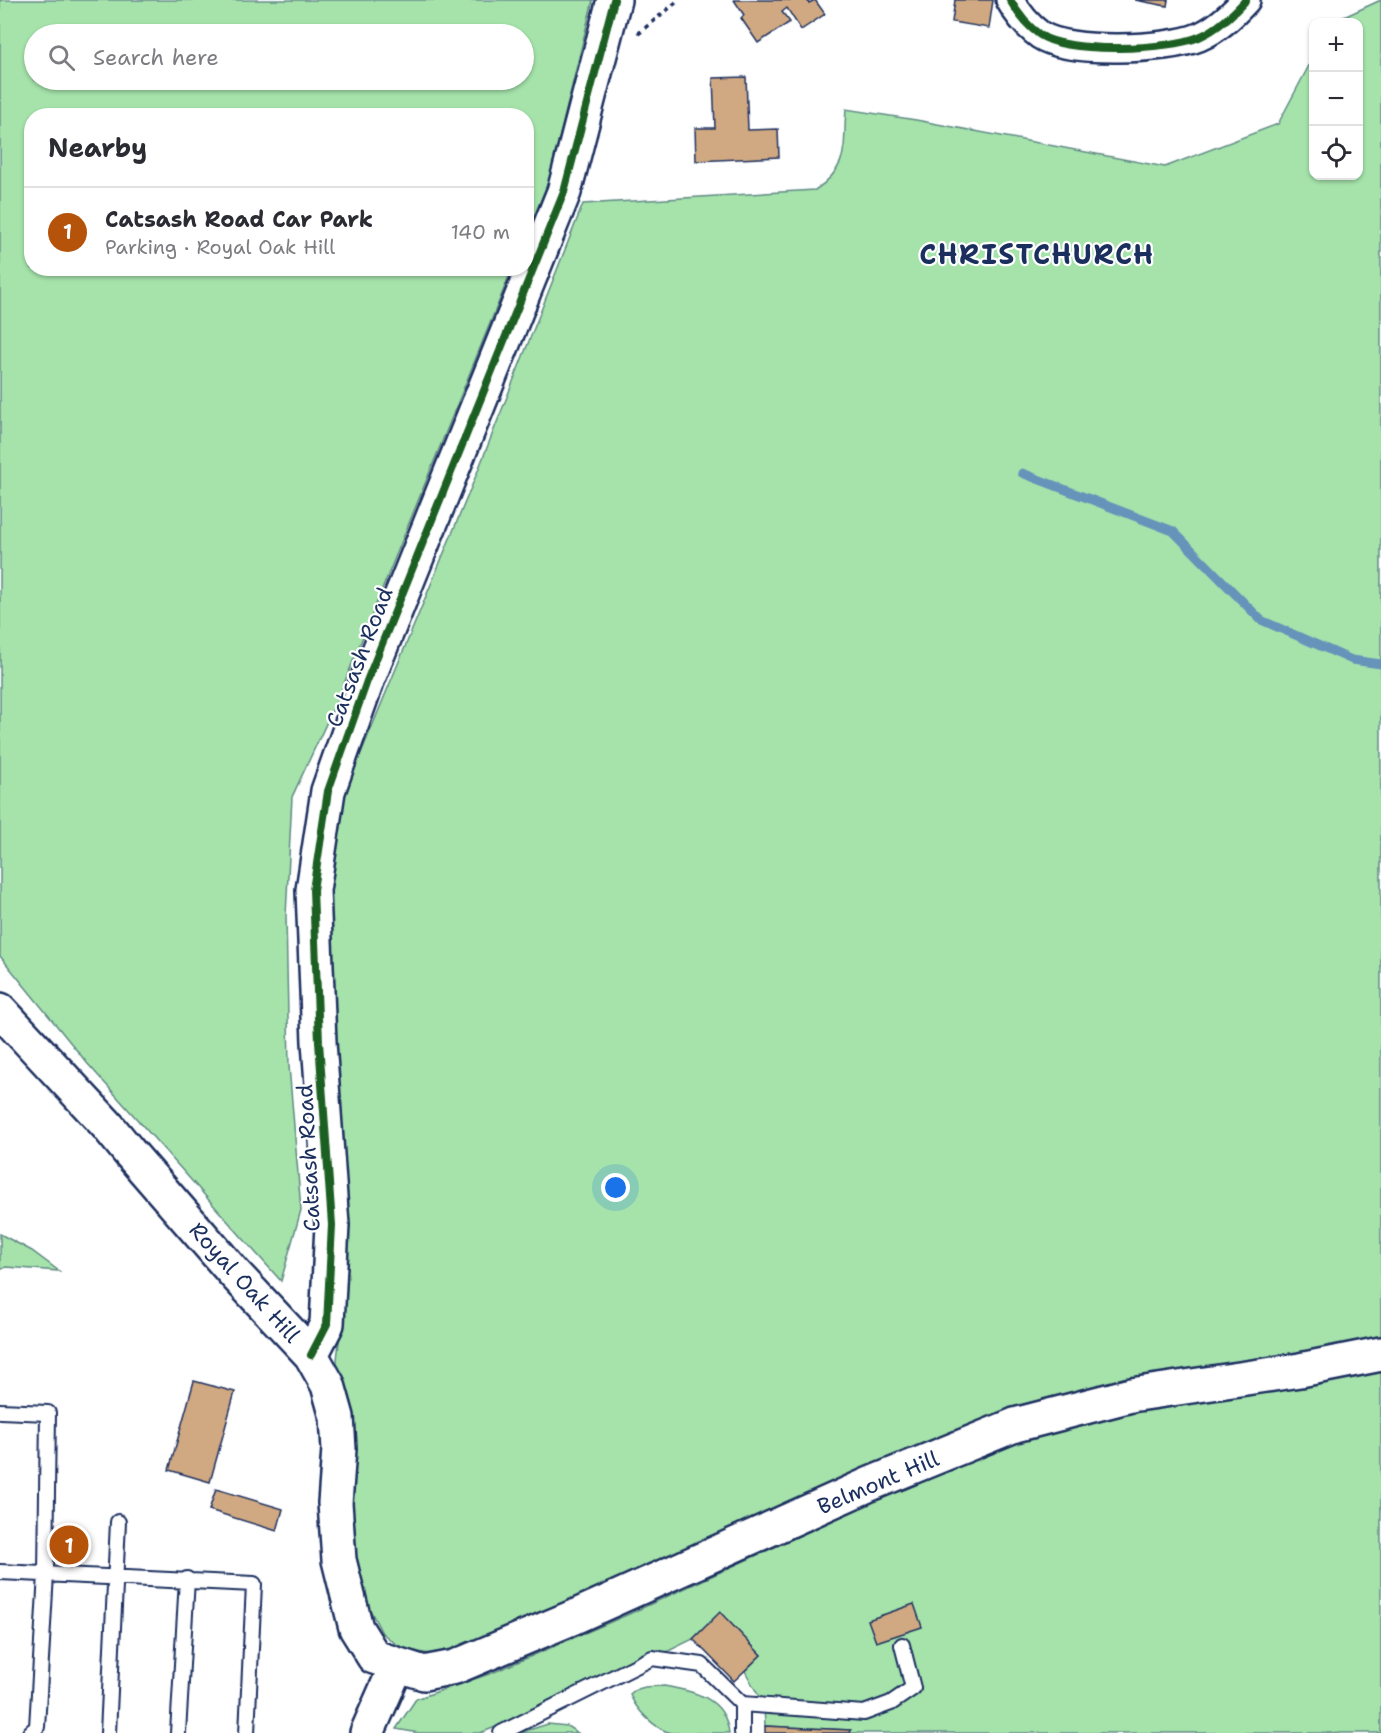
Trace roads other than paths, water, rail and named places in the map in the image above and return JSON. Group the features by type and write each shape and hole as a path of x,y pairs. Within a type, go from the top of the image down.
{"main road":[{"name":"Catsash Road","path":"534,267 560,203 614,0"},
{"name":"Catsash Road","path":"311,1355 327,1324 332,1225 319,1042 313,890 328,790 367,681 531,276"},
{"name":"Royal Oak Hill","path":"0,1010 107,1125 227,1264 311,1355 328,1385 338,1417 339,1449 335,1503 339,1560 356,1628 374,1657 397,1665"},
{"name":"Belmont Hill","path":"397,1665 424,1673 456,1667 574,1617 870,1484 1016,1425 1131,1395 1300,1370 1381,1354"},
{"path":"367,1733 397,1665"}],"street":[{"path":"1010,0 1021,19 1041,36 1068,45 1096,49 1167,44 1199,37 1230,17 1246,0"}],"lane":[{"path":"0,1411 48,1413 45,1574 37,1727 30,1733"},
{"path":"108,1733 118,1522"},
{"path":"0,1572 187,1579 254,1584 247,1733"},
{"path":"178,1733 187,1579"},
{"path":"501,1733 652,1658 702,1665 742,1704 864,1713 891,1703 913,1688 902,1645"},
{"path":"742,1704 742,1733"}],"waterway":[{"path":"1022,473 1173,531 1261,620 1352,660 1381,664"}],"place":[{"name":"Catsash Road Car Park","path":"69,1545"}],"district":[{"name":"CHRISTCHURCH","path":"1037,254"}]}
